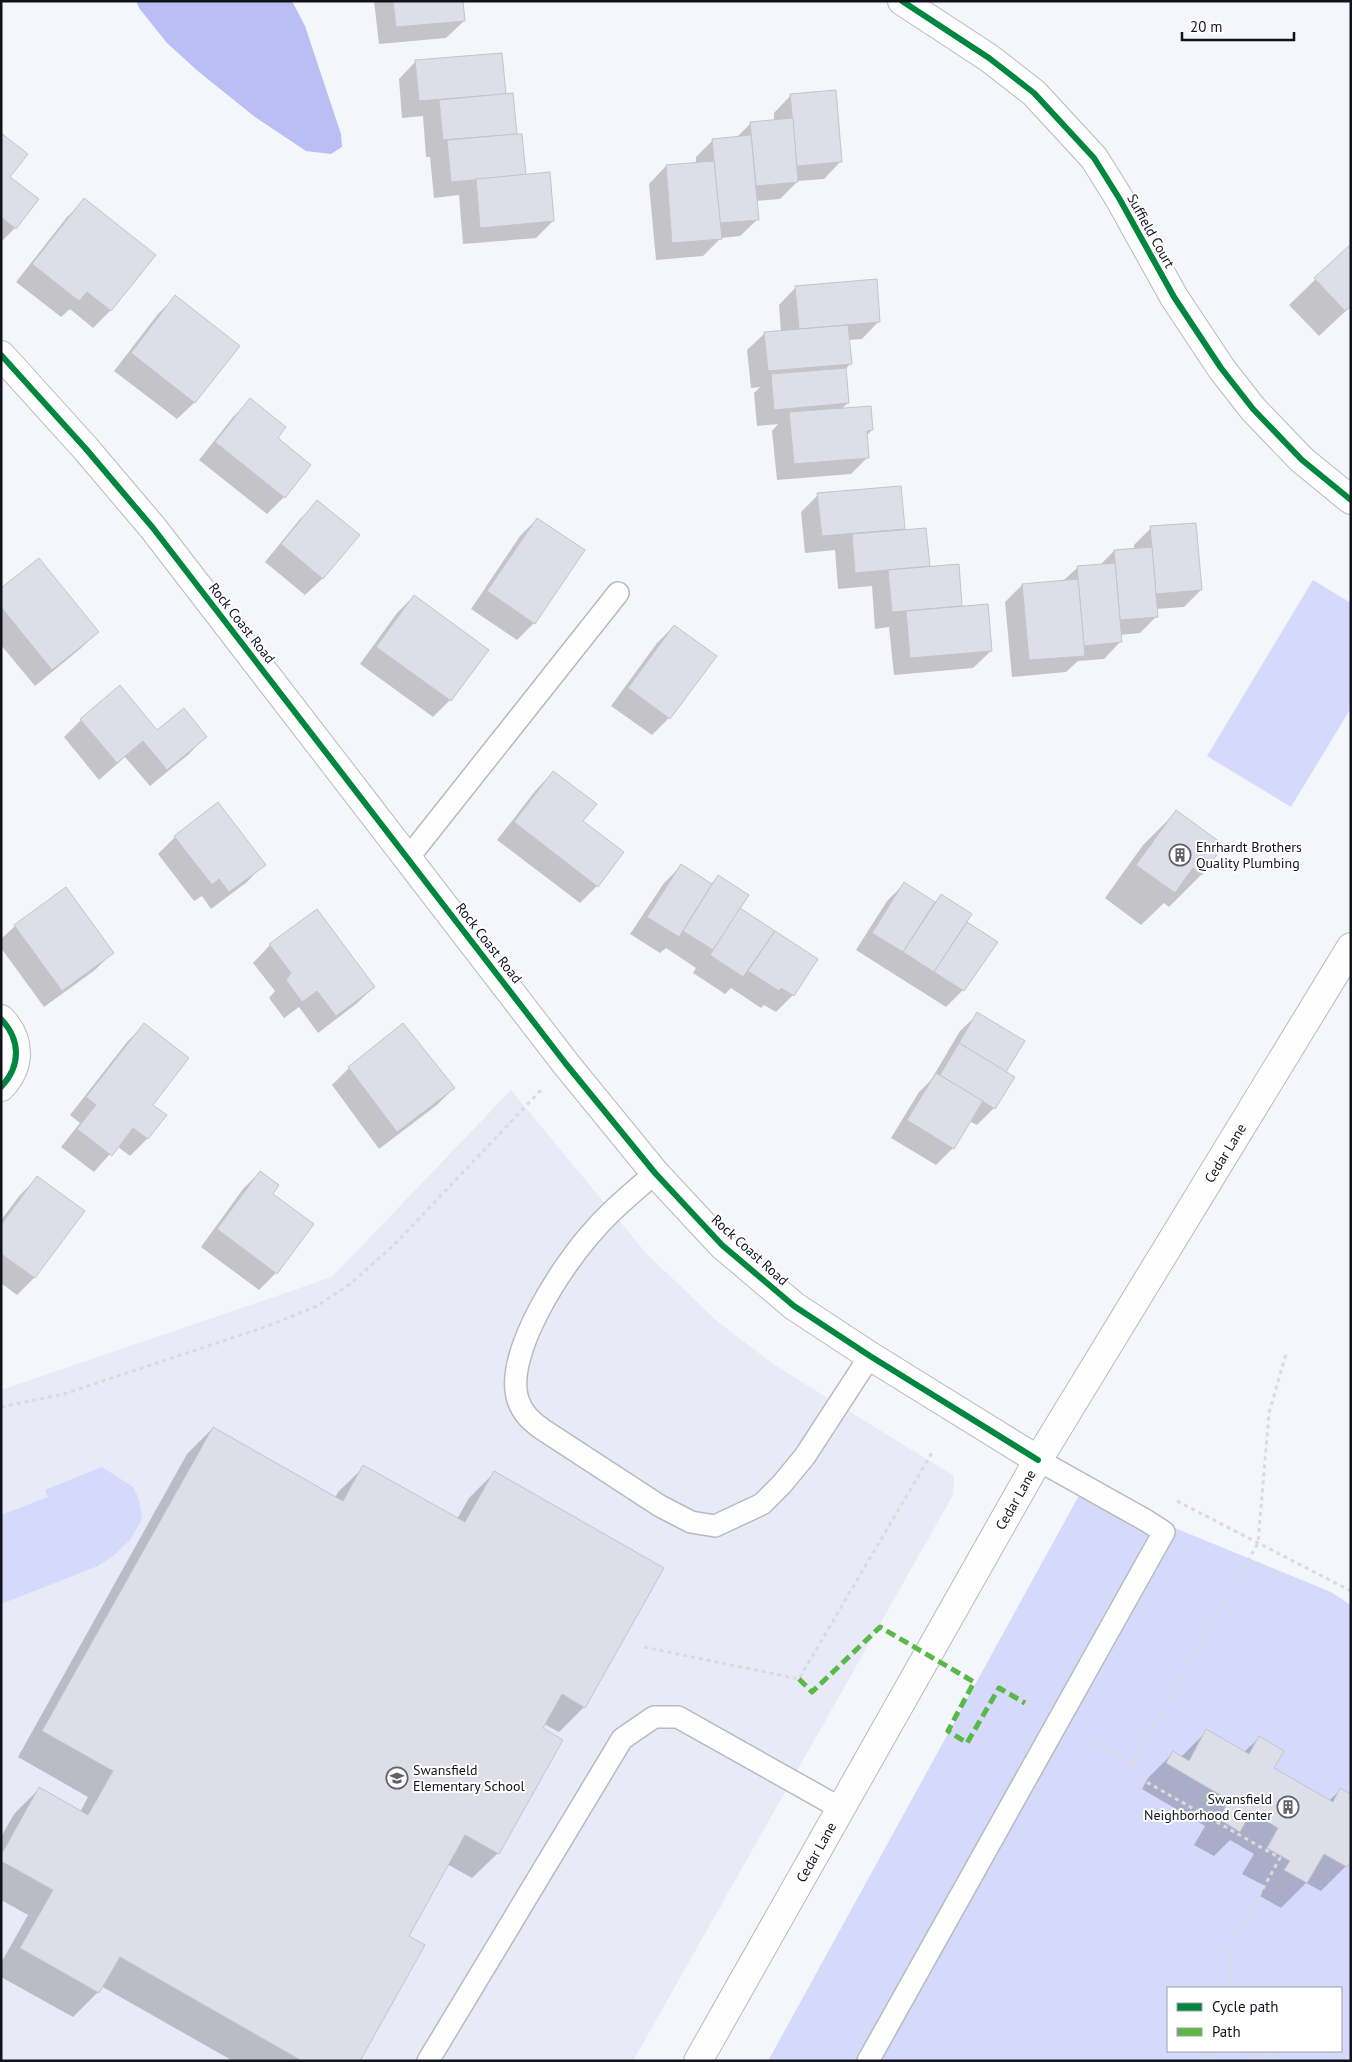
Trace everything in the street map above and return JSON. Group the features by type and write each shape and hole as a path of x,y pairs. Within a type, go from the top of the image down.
{"street":[{"name":"Suffield Court","path":"902,1 989,58 1034,93 1094,158 1119,198 1174,297 1221,368 1253,409 1302,460 1351,500"},
{"name":"Rock Coast Road","path":"1,355 86,449 153,528 566,1064 655,1173 722,1245 794,1306 870,1356 1038,1460"},
{"name":"Cedar Lane","path":"698,2061 1038,1460 1351,947"},
{"path":"1,1019 10,1028 17,1048 14,1068 1,1087"}],"lane":[{"path":"408,858 618,593"},
{"path":"655,1173 596,1227 567,1264 544,1300 524,1344 517,1376 518,1399 526,1416 542,1429 660,1506 691,1522 715,1526 762,1504 782,1484 805,1456 870,1356"},
{"path":"868,2061 1164,1532 1038,1460"},
{"path":"428,2061 622,1739 654,1717 678,1717 840,1808"}],"path":[{"path":"1,1407 64,1394 265,1327 317,1306 350,1284 395,1244 566,1064"},
{"path":"1131,1765 1258,1543 1269,1413 1286,1354"},
{"path":"644,1647 799,1679 933,1452"},
{"path":"1173,1499 1351,1591"},
{"path":"1025,1703 1131,1765 1142,1780 1280,1858 1231,1946 1230,1987"},
{"path":"1248,2052 1265,2061"}],"shaded area":[{"path":"136,1 292,1 305,26 341,134 342,147 331,154 306,151 255,117 199,72 167,43 139,8"},
{"path":"1313,580 1351,603 1351,708 1291,807 1207,756"},
{"name":"Swansfield Elementary School","path":"511,1090 646,1253 718,1322 776,1366 954,1476 953,1495 633,2061 1,2061 1,1390 332,1277"},
{"path":"102,1467 133,1487 139,1499 142,1519 130,1540 114,1555 98,1566 1,1604 1,1515 48,1497 45,1490"},
{"path":"1082,1490 1331,1592 1351,1605 1351,2061 768,2061"}],"building":[{"path":"393,1 463,1 465,21 396,27"},
{"path":"502,53 506,94 419,101 415,60"},
{"path":"836,90 842,162 797,166 790,94"},
{"path":"513,93 517,134 443,140 439,100"},
{"path":"793,118 798,182 756,186 750,122"},
{"path":"1,133 28,154 10,177 39,199 16,229 1,217"},
{"path":"522,134 526,175 451,182 447,140"},
{"path":"751,135 759,220 720,223 712,139"},
{"path":"714,161 722,239 672,243 666,165"},
{"path":"550,172 554,221 480,228 476,179"},
{"path":"84,198 156,255 111,311 87,292 79,301 32,264"},
{"path":"1351,244 1351,306 1345,311 1314,278"},
{"path":"877,279 880,322 799,329 795,286"},
{"path":"175,295 240,346 195,403 131,353"},
{"path":"848,325 852,364 768,371 764,332"},
{"path":"846,368 849,403 774,410 771,374"},
{"path":"250,398 286,427 278,438 311,465 285,498 215,442"},
{"path":"871,406 873,430 867,431 869,458 794,464 789,412"},
{"path":"901,486 905,529 822,536 817,493"},
{"path":"317,500 360,535 323,579 281,544"},
{"path":"537,518 585,550 535,624 487,591"},
{"path":"1196,523 1202,590 1156,594 1150,526"},
{"path":"926,528 930,566 855,573 852,534"},
{"path":"1152,547 1158,617 1120,620 1114,550"},
{"path":"39,558 99,632 52,670 1,607 1,588"},
{"path":"1115,563 1122,642 1084,646 1077,566"},
{"path":"959,564 962,606 892,612 888,570"},
{"path":"1078,579 1085,656 1029,660 1022,584"},
{"path":"414,595 489,650 451,701 376,647"},
{"path":"988,604 992,651 910,658 906,611"},
{"path":"674,625 717,656 670,719 628,688"},
{"path":"120,685 157,730 184,708 207,737 167,770 143,741 117,763 80,719"},
{"path":"553,771 597,804 583,821 624,852 598,887 514,822"},
{"path":"218,802 266,865 229,892 219,879 212,885 174,836"},
{"name":"Ehrhardt Brothers Quality Plumbing","path":"1176,810 1224,845 1202,875 1193,868 1175,893 1136,865"},
{"path":"681,864 712,884 679,937 647,917"},
{"path":"718,875 749,895 713,950 683,931"},
{"path":"904,882 935,902 903,952 872,933"},
{"path":"66,887 114,953 62,991 14,925"},
{"path":"941,894 972,914 934,972 903,952"},
{"path":"740,908 775,931 743,977 710,955"},
{"path":"317,909 375,987 336,1016 317,991 302,1002 286,980 291,973 269,944"},
{"path":"967,922 998,942 964,991 934,972"},
{"path":"775,931 818,959 794,996 781,988 779,991 748,971"},
{"path":"977,1012 1025,1041 1006,1072 959,1043"},
{"path":"144,1023 189,1058 153,1105 167,1115 148,1139 133,1128 112,1156 77,1129 96,1105 86,1097"},
{"path":"403,1023 455,1088 397,1132 348,1067"},
{"path":"959,1043 1015,1077 995,1109 940,1075"},
{"path":"936,1073 983,1101 954,1149 907,1120"},
{"path":"260,1171 279,1185 273,1194 314,1224 277,1274 217,1229"},
{"path":"37,1176 85,1211 35,1278 1,1254 1,1225"},
{"path":"213,1427 343,1501 363,1465 465,1522 494,1471 664,1568 585,1708 562,1694 543,1728 563,1740 499,1854 465,1835 409,1936 425,1945 360,2061 302,2061 120,1957 99,1993 20,1948 53,1890 1,1861 1,1855 39,1787 88,1815 113,1771 42,1731"},
{"name":"Swansfield Neighborhood Center","path":"1206,1729 1249,1754 1259,1736 1284,1751 1274,1768 1333,1802 1340,1788 1351,1794 1351,1861 1347,1867 1324,1854 1307,1883 1284,1870 1290,1861 1267,1848 1278,1828 1251,1812 1240,1832 1219,1819 1229,1800 1166,1763 1173,1751 1189,1761"}],"marked path":[{"path":"799,1679 812,1692 880,1627 974,1682 948,1731 967,1743 999,1688 1025,1703"}],"cycle path":[{"path":"902,1 989,58 1034,93 1094,158 1119,198 1174,297 1221,368 1253,409 1302,460 1351,500"},
{"path":"1,355 86,449 153,528 566,1064 655,1173 722,1245 794,1306 870,1356 1038,1460"},
{"path":"1,1019 8,1027 12,1036 16,1053 12,1070 8,1079 1,1087"}],"place":[{"name":"Ehrhardt Brothers Quality Plumbing","path":"1180,855"},
{"name":"Swansfield Elementary School","path":"397,1778"},
{"name":"Swansfield Neighborhood Center","path":"1288,1807"}]}
